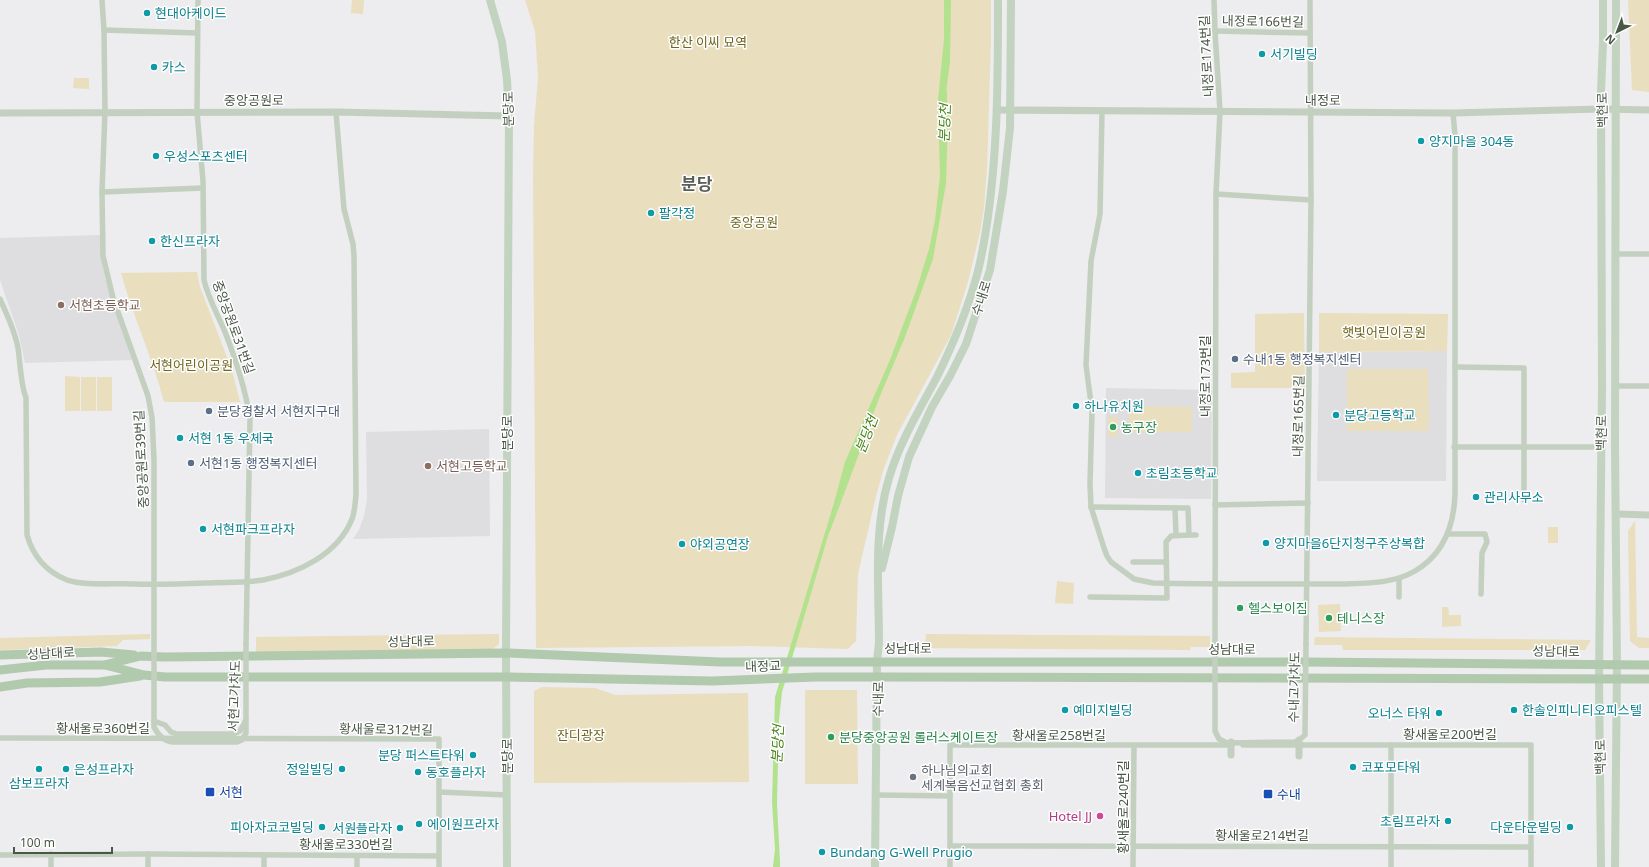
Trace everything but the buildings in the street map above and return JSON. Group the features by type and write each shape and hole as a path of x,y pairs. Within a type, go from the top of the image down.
{"main road":[{"name":"분당로","path":"490,0 502,42 507,80 509,116 506,653 507,867"},
{"name":"수내로","path":"875,867 879,527 889,478 904,439 919,408 937,377 957,335 979,267 992,187 998,110 998,0"},
{"name":"수내로","path":"879,579 892,528 898,496 909,457 932,407 966,344 985,290 990,270 1000,211 1011,110 1011,0"},
{"name":"백현로","path":"1601,867 1599,679 1600,447 1602,386 1603,0"},
{"name":"백현로","path":"1615,867 1617,665 1615,386 1616,0"},
{"path":"0,655 101,652 142,656"},
{"name":"성남대로","path":"0,670 46,665 104,665 142,656 506,653 720,662 878,661 1649,664"},
{"name":"성남대로","path":"104,665 144,675 196,677 506,677 712,681"},
{"path":"0,687 27,683 100,682 144,675"},
{"name":"내정교","path":"712,681 815,677 878,677"},
{"path":"878,677 1649,680"}],"street":[{"name":"중앙공원로39번길","path":"102,0 105,112 102,192 104,256 120,318 148,396 152,417 154,460 154,645"},
{"name":"중앙공원로31번길","path":"198,0 197,112 203,188 204,280 207,291 239,369 250,418 246,644"},
{"name":"내정로174번길","path":"1214,0 1214,31 1220,111"},
{"name":"내정로166번길","path":"1310,0 1310,112"},
{"path":"104,30 198,33"},
{"name":"내정로166번길","path":"1214,31 1310,33"},
{"name":"내정로","path":"998,110 1102,112 1220,111 1453,113 1602,109 1649,110"},
{"name":"내정로173번길","path":"1220,111 1216,194 1215,731 1216,735 1222,741 1231,742"},
{"path":"0,299 18,346 23,392 26,397 27,535 33,551 40,562 66,580 76,583 154,585 247,582 286,574 319,558 331,548 348,527 354,512 356,495 354,256 353,244 344,209 336,112"},
{"name":"중앙공원로","path":"0,113 336,112 509,116"},
{"path":"1102,112 1100,214 1091,261 1086,365 1092,411 1090,483 1091,507 1107,556 1111,562 1134,579 1145,582 1215,584 1376,582 1399,578 1416,571 1429,560 1448,534 1454,510 1455,135 1453,113"},
{"name":"내정로165번길","path":"1306,644 1308,584 1311,200 1310,112"},
{"path":"102,192 203,188"},
{"path":"1216,194 1311,200"},
{"path":"1615,254 1649,254"},
{"path":"1455,367 1524,368 1524,500"},
{"path":"1615,386 1649,386"},
{"path":"1454,447 1600,447"},
{"path":"1216,504 1308,503"},
{"path":"1091,507 1188,508 1189,535"},
{"path":"1175,508 1176,536"},
{"path":"1616,514 1649,515"},
{"path":"1448,534 1485,534 1486,542 1482,553 1481,594"},
{"path":"1090,597 1167,598 1166,542 1171,536 1196,535"},
{"path":"1133,562 1166,562"},
{"path":"1399,578 1399,597"},
{"name":"서현고가차도","path":"154,645 154,727 156,732 163,739 170,742 230,742 240,741 245,737 246,644"},
{"name":"수내고가차도","path":"1231,742 1295,742 1305,735 1306,644"},
{"path":"154,721 165,724 171,732 177,734 233,734 240,731 246,720"},
{"name":"황새울로360번길","path":"0,738 206,739"},
{"name":"황새울로312번길","path":"206,739 439,739 439,867"},
{"path":"1299,740 1299,756"},
{"path":"1231,742 1231,755"},
{"name":"황새울로258번길","path":"950,867 950,745 1267,745"},
{"name":"황새울로200번길","path":"1267,745 1531,745 1530,867"},
{"path":"1391,745 1391,867"},
{"name":"황새울로240번길","path":"1133,867 1134,746"},
{"path":"439,792 507,795"},
{"path":"876,795 950,796"},
{"path":"950,846 1134,846"},
{"name":"황새울로214번길","path":"1134,846 1391,846"},
{"path":"1391,846 1530,847"},
{"path":"51,854 51,867"},
{"path":"148,854 148,867"},
{"name":"황새울로330번길","path":"0,855 148,854 439,856"},
{"path":"264,855 264,867"},
{"path":"357,856 357,867"}],"shaded area":[{"name":"서현초등학교","path":"100,235 102,264 105,278 134,360 25,363 19,335 0,280 0,238"},
{"path":"1447,351 1446,481 1317,481 1319,352"},
{"path":"1106,388 1212,390 1211,499 1105,498"},
{"name":"서현고등학교","path":"489,429 490,536 353,539 359,530 364,516 367,500 366,432"}],"green space":[{"path":"352,0 364,0 363,14 351,13"},
{"name":"중앙공원","path":"525,0 991,0 987,169 984,208 980,232 968,282 951,335 897,435 884,468 858,574 856,641 848,649 752,646 536,648 533,176 534,125 538,78 535,31"},
{"path":"1628,0 1649,0 1649,92 1632,90"},
{"path":"74,78 89,78 89,89 73,88"},
{"name":"서현어린이공원","path":"197,272 200,287 232,370 240,402 164,402 121,273"},
{"path":"1304,313 1305,388 1231,388 1231,373 1255,372 1255,314"},
{"name":"햇빛어린이공원","path":"1319,313 1448,314 1447,351 1319,352"},
{"path":"1347,369 1428,369 1429,431 1347,431"},
{"path":"65,376 80,377 80,411 65,411"},
{"path":"81,377 96,377 96,411 81,411"},
{"path":"97,377 112,377 112,411 97,411"},
{"path":"1129,406 1192,407 1192,432 1129,432"},
{"name":"농구장","path":"1108,417 1118,417 1118,437 1108,436"},
{"path":"1635,521 1637,637 1649,638 1649,648 1639,648 1630,641 1628,531"},
{"path":"1548,527 1558,527 1558,543 1548,543"},
{"path":"1057,581 1074,583 1073,604 1055,603"},
{"name":"테니스장","path":"1340,604 1341,631 1319,632 1318,605"},
{"path":"1442,607 1448,607 1449,615 1461,615 1461,626 1442,627"},
{"path":"150,634 150,639 123,640 117,646 0,650 0,638"},
{"path":"499,634 499,644 491,650 256,653 256,637"},
{"path":"926,634 1210,636 1210,647 1191,647 1190,650 925,648"},
{"path":"1315,637 1591,640 1585,650 1343,650 1342,645 1314,645"},
{"name":"잔디광장","path":"542,687 595,688 615,695 748,693 749,782 534,783 534,691"},
{"name":"분당중앙공원 롤러스케이트장","path":"805,690 857,690 858,784 805,784"}],"water":[{"path":"944,0 951,0 950,62 945,100 948,119 946,183 933,259 905,337 880,396 835,512 782,692 779,720 777,804 780,867 773,867 775,849 772,802 775,697 845,462 890,360 917,288 929,249 935,220 940,176 938,100 944,39"}],"waterway":[{"name":"분당천","path":"946,91 946,105"},
{"name":"분당천","path":"829,531 859,451"}],"place":[{"name":"현대아케이드","path":"147,13"},
{"name":"서기빌딩","path":"1262,54"},
{"name":"카스","path":"154,67"},
{"name":"양지마을 304동","path":"1421,141"},
{"name":"우성스포츠센터","path":"156,156"},
{"name":"팔각정","path":"651,213"},
{"name":"한신프라자","path":"152,241"},
{"name":"서현초등학교","path":"61,305"},
{"name":"수내1동 행정복지센터","path":"1235,359"},
{"name":"하나유치원","path":"1076,406"},
{"name":"분당경찰서 서현지구대","path":"209,411"},
{"name":"분당고등학교","path":"1336,415"},
{"name":"농구장","path":"1113,427"},
{"name":"서현 1동 우체국","path":"180,438"},
{"name":"서현1동 행정복지센터","path":"191,463"},
{"name":"서현고등학교","path":"428,466"},
{"name":"초림초등학교","path":"1138,473"},
{"name":"관리사무소","path":"1476,497"},
{"name":"서현파크프라자","path":"203,529"},
{"name":"양지마을6단지청구주상복합","path":"1266,543"},
{"name":"야외공연장","path":"682,544"},
{"name":"헬스보이짐","path":"1240,608"},
{"name":"테니스장","path":"1329,618"},
{"name":"예미지빌딩","path":"1065,710"},
{"name":"한솔인피니티오피스텔","path":"1514,710"},
{"name":"오너스 타워","path":"1439,713"},
{"name":"분당중앙공원 롤러스케이트장","path":"831,737"},
{"name":"분당 퍼스트타워","path":"473,755"},
{"name":"코포모타워","path":"1353,767"},
{"name":"삼보프라자","path":"39,769"},
{"name":"은성프라자","path":"66,769"},
{"name":"정일빌딩","path":"342,769"},
{"name":"동호플라자","path":"418,772"},
{"name":"하나님의교회 세계복음선교협회 총회","path":"913,777"},
{"name":"서현","path":"210,792"},
{"name":"수내","path":"1268,794"},
{"name":"Hotel JJ","path":"1100,816"},
{"name":"초림프라자","path":"1448,821"},
{"name":"에이원프라자","path":"419,824"},
{"name":"피아자코코빌딩","path":"322,827"},
{"name":"다운타운빌딩","path":"1570,827"},
{"name":"서원플라자","path":"400,828"},
{"name":"Bundang G-Well Prugio","path":"822,852"}],"district":[{"name":"분당","path":"697,183"}],"park label":[{"name":"한산 이씨 묘역","path":"708,42"}]}
